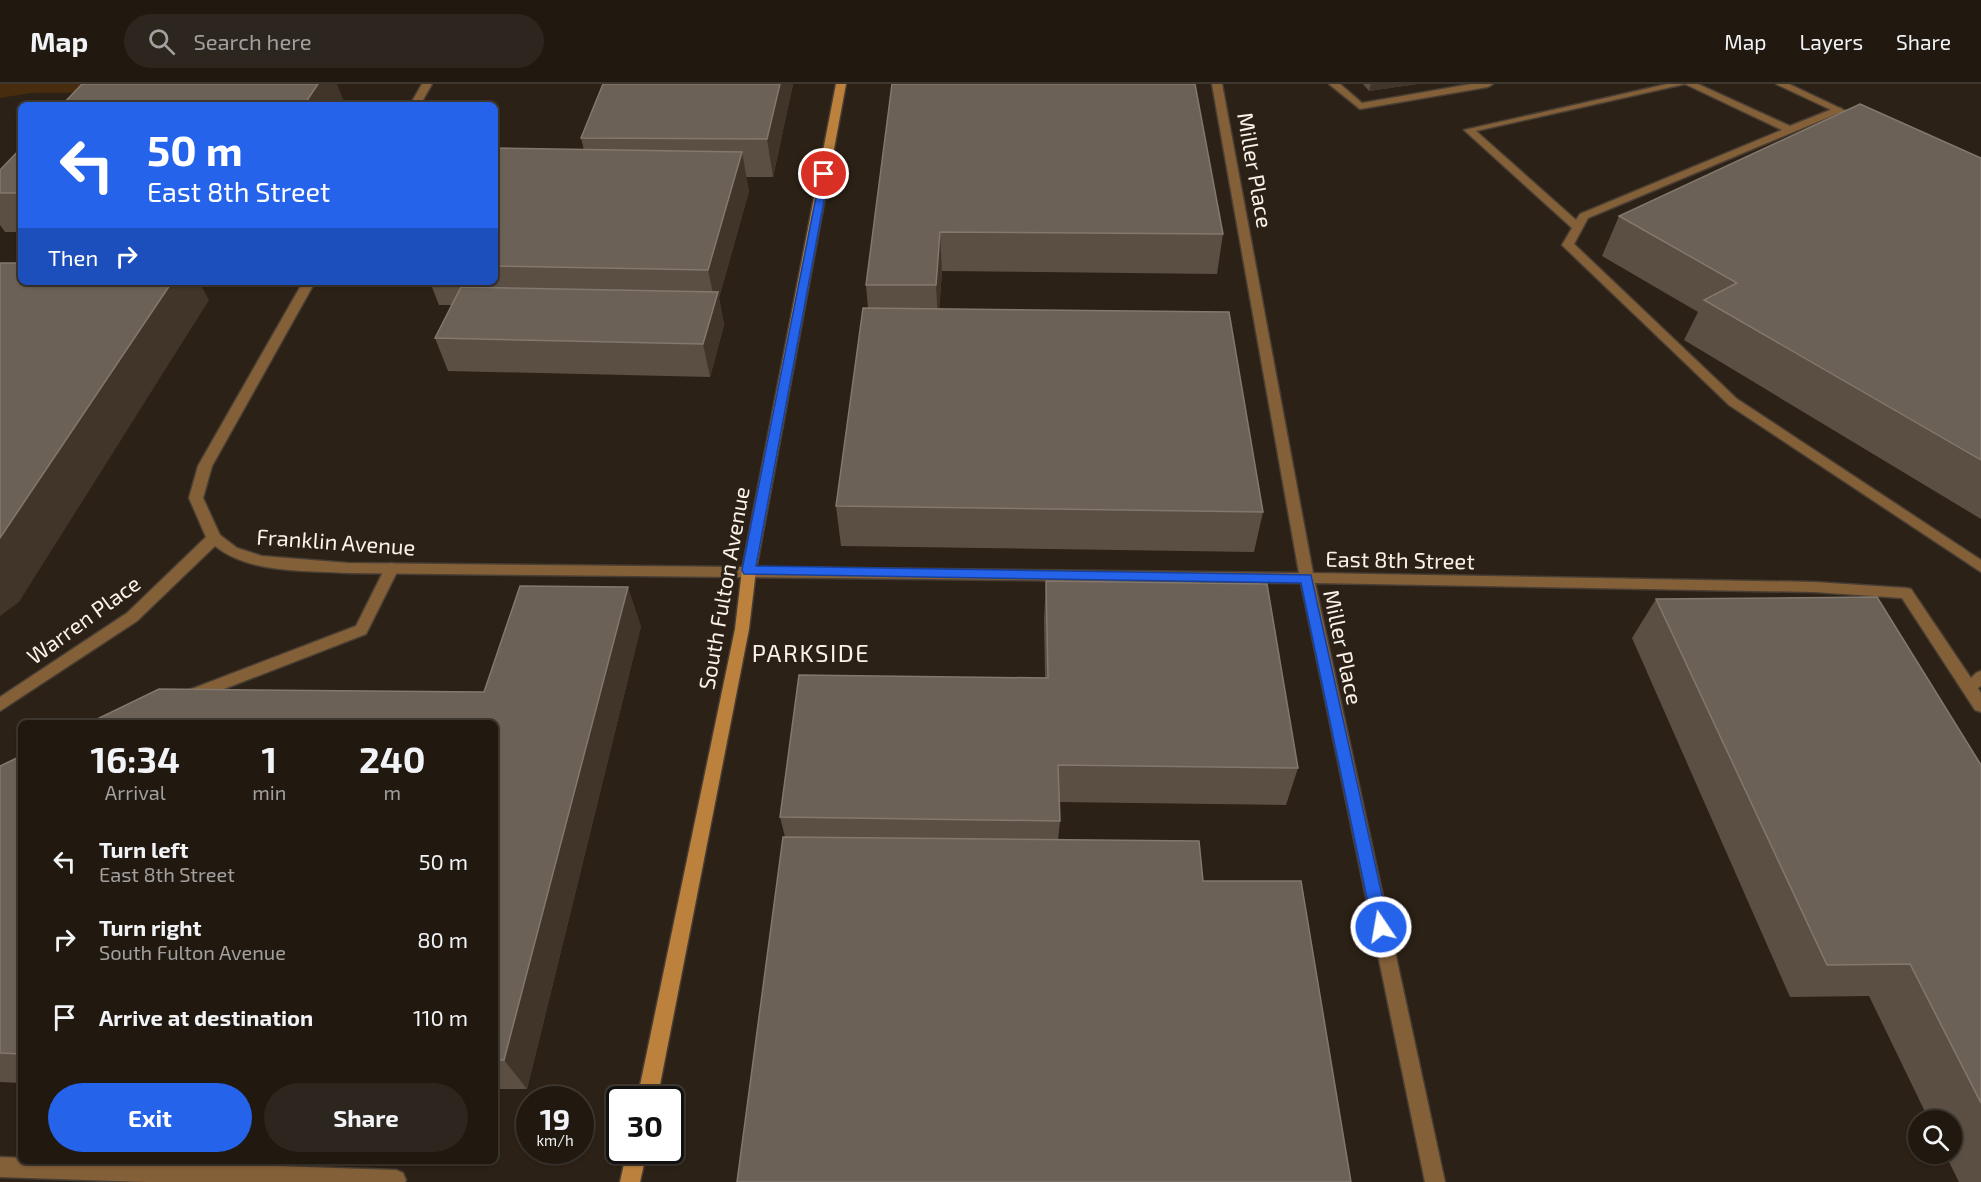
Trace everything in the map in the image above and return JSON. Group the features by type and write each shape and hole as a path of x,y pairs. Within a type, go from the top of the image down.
{"main road":[{"name":"South Fulton Avenue","path":"650,1086 742,629 749,570 841,84"},
{"path":"630,1182 634,1164"}],"street":[{"path":"417,102 427,84"},
{"name":"Miller Place","path":"1217,84 1307,578 1435,1182"},
{"path":"1334,84 1360,106 1488,84"},
{"path":"1578,228 1469,130 1680,84"},
{"path":"1690,84 1791,130"},
{"path":"1781,84 1869,124"},
{"path":"1838,110 1584,216 1568,245 1733,402 1981,567"},
{"path":"214,538 196,498 205,466 307,285"},
{"name":"Franklin Avenue","path":"214,538 232,552 262,561 392,568 749,570"},
{"name":"Warren Place","path":"0,705 132,617 214,538"},
{"path":"175,702 361,630 392,568"},
{"name":"East 8th Street","path":"749,570 1814,587 1906,593 1977,686"},
{"path":"1977,686 1981,706"},
{"path":"0,1167 396,1180"}],"shaded area":[{"path":"0,84 176,84 170,92 31,93 0,98"}],"building":[{"path":"82,84 318,84 306,102 65,102"},
{"path":"603,84 780,84 767,139 581,138"},
{"path":"892,84 1195,84 1223,234 940,232 936,285 866,285"},
{"path":"1860,104 1981,158 1981,460 1704,300 1737,283 1619,216"},
{"path":"498,148 742,152 708,270 498,266"},
{"path":"18,151 18,193 0,193 0,170"},
{"path":"0,263 18,263 18,285 170,285 0,538"},
{"path":"461,287 718,292 703,344 435,338"},
{"path":"863,308 1229,312 1263,512 836,506"},
{"path":"1046,581 1267,584 1298,768 1058,765 1060,821 780,817 799,675 1048,678"},
{"path":"520,586 628,587 504,1060 498,1060 498,720 95,720 159,689 484,692"},
{"path":"1877,597 1981,765 1981,1103 1910,964 1827,965 1656,599"},
{"path":"18,757 18,1054 0,1053 0,766"},
{"path":"783,837 1199,841 1203,881 1301,881 1351,1182 737,1182"}],"district":[{"name":"PARKSIDE","path":"811,652"}],"route":[{"path":"824,174 749,570 1307,578 1381,927"}]}
